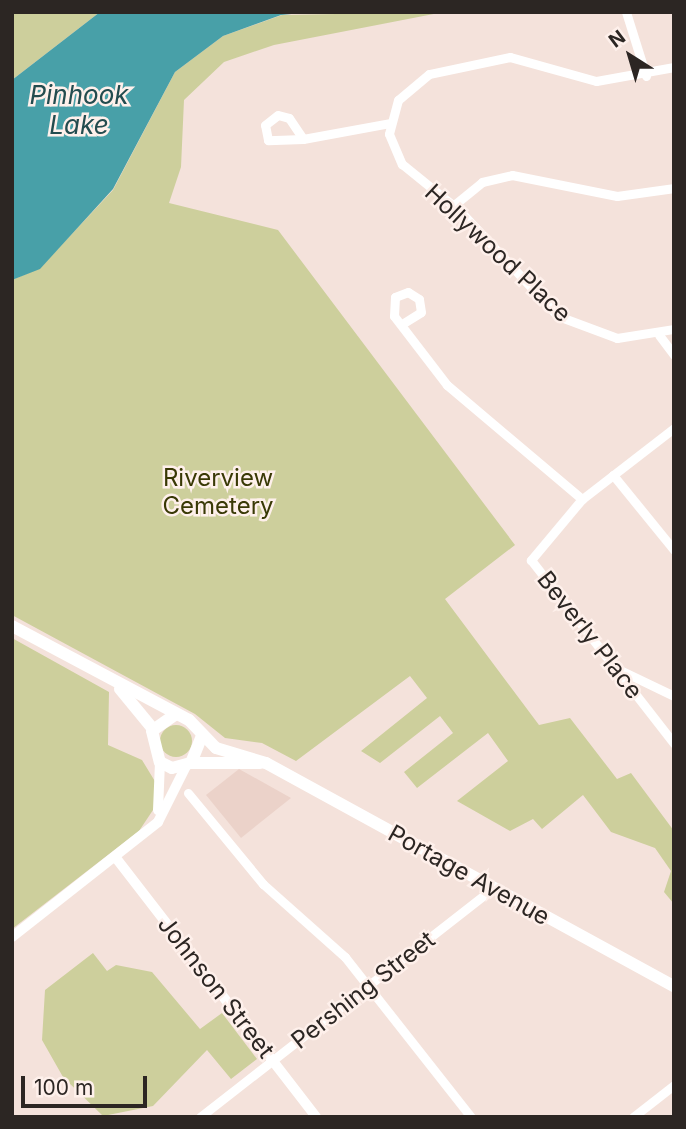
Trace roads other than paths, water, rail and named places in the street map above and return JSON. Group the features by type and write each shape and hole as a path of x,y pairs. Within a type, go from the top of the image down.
{"main road":[{"path":"12,626 109,678 176,715 202,736 188,765 160,762 151,747 153,729 109,678"},
{"path":"153,729 176,715"},
{"name":"Portage Avenue","path":"202,736 216,748 266,763 674,986"},
{"name":"Portage Avenue","path":"188,765 266,763"}],"street":[{"path":"626,12 646,76"},
{"path":"303,139 390,123 398,100 419,78 502,58 531,60 596,81 646,76 674,67"},
{"name":"Hollywood Place","path":"390,123 402,164 454,205 558,316 603,335 659,335"},
{"path":"454,205 482,182 504,176 617,196 674,188"},
{"path":"402,324 452,391 582,499 674,428"},
{"path":"674,329 659,335 674,355"},
{"path":"613,475 674,550"},
{"name":"Beverly Place","path":"582,499 531,560 620,669 674,744"},
{"path":"620,669 674,696"},
{"path":"141,836 161,805 160,762"},
{"path":"12,937 116,858 158,822 188,765"},
{"path":"188,793 254,875 331,941 369,985 471,1117"},
{"name":"Johnson Street","path":"116,858 316,1117"},
{"name":"Pershing Street","path":"200,1117 493,888"},
{"path":"637,1115 674,1085"}],"water":[{"name":"Pinhook Lake","path":"100,12 312,12 281,15 223,36 175,72 113,189 40,269 12,280 12,80"}],"park label":[{"name":"Riverview Cemetery","path":"218,492"}]}
